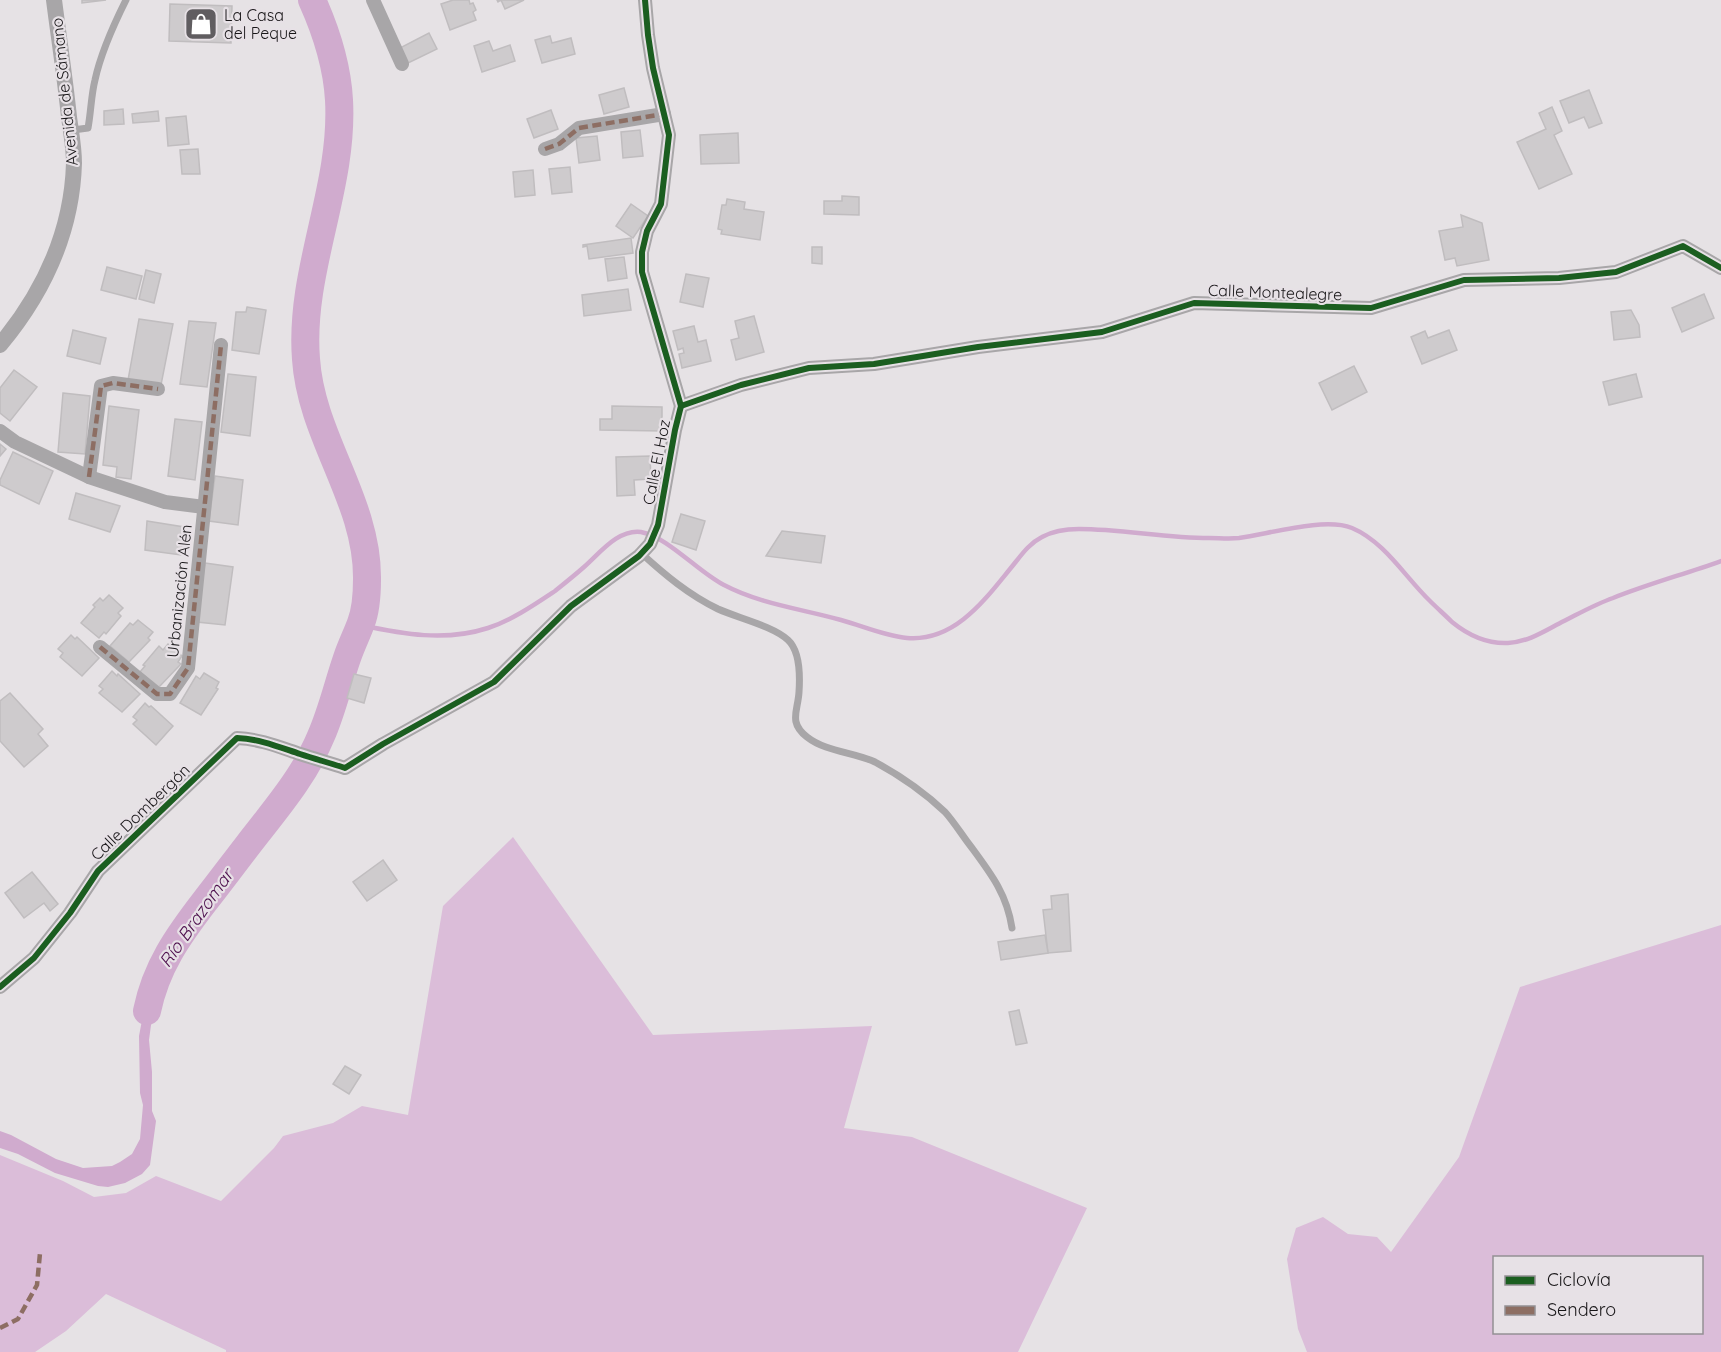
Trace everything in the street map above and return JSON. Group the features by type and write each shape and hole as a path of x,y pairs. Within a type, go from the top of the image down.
{"street":[{"name":"Avenida de Sámano","path":"0,345 32,301 48,273 68,217 74,162 54,0"},
{"path":"373,0 402,64"},
{"name":"Calle El Hoz","path":"645,0 653,68 669,135 662,204 647,231 642,252 642,272 681,406 658,525 646,549"},
{"path":"545,149 559,144 579,129 664,114"},
{"name":"Calle Montealegre","path":"681,406 741,385 809,368 874,364 978,347 1102,332 1194,303 1371,309 1464,280 1559,278 1616,272 1683,246 1721,268"},
{"name":"Urbanización Alén","path":"100,647 158,694 170,694 188,668 221,345"},
{"path":"88,477 101,386 113,383 158,389"},
{"name":"Urbanización Alén","path":"0,430 15,442 88,477 165,502 204,507"},
{"name":"Calle Dombergón","path":"0,987 34,958 70,913 98,871 237,738 252,738 274,744 345,768 494,682 571,606 646,549"}],"lane":[{"path":"71,130 88,128 94,82 110,33 126,0"},
{"path":"646,549 664,574 693,595 718,609 779,633 790,642 798,658 799,692 795,714 797,727 807,738 818,743 873,761 913,786 945,813 992,874 1004,895 1012,928"}],"shaded area":[{"path":"513,837 653,1035 872,1026 844,1128 912,1137 1087,1208 1018,1352 226,1352 226,1350 106,1294 66,1331 35,1352 0,1352 0,1155 63,1181 94,1197 126,1193 156,1176 221,1201 283,1136 333,1123 362,1106 408,1115 443,906"},
{"path":"1721,925 1721,1352 1307,1352 1298,1329 1287,1259 1296,1228 1323,1217 1348,1234 1377,1237 1391,1252 1459,1157 1520,987"},
{"path":"158,973 149,1040 152,1111 156,1121 150,1165 142,1174 125,1183 108,1187 98,1186 55,1173 18,1154 0,1148 0,1131 56,1159 83,1168 112,1166 132,1154 140,1139 143,1105 140,1093 139,1036 146,999"}],"building":[{"path":"82,0 106,0 82,3"},
{"path":"453,0 469,0 470,4 473,3 476,20 450,30 441,4"},
{"path":"501,0 524,0 505,9"},
{"name":"La Casa del Peque","path":"170,4 232,6 231,43 169,41"},
{"path":"429,33 437,49 406,64 398,49"},
{"path":"550,36 552,43 571,38 575,54 542,63 535,40"},
{"path":"489,41 493,51 510,45 515,61 482,72 474,46"},
{"path":"624,88 629,107 604,114 599,95"},
{"path":"1589,90 1602,123 1589,128 1584,117 1569,123 1560,101"},
{"path":"1552,107 1562,131 1554,135 1572,174 1539,189 1517,142 1546,129 1539,113"},
{"path":"123,109 124,124 104,125 104,111"},
{"path":"551,110 558,129 534,138 527,119"},
{"path":"158,111 159,121 133,123 132,114"},
{"path":"186,116 189,144 168,146 166,118"},
{"path":"640,130 643,156 623,158 621,132"},
{"path":"738,133 739,163 701,164 700,135"},
{"path":"597,136 600,160 579,163 576,138"},
{"path":"198,149 200,174 182,174 180,150"},
{"path":"570,167 572,192 552,194 549,169"},
{"path":"533,170 535,195 515,197 513,172"},
{"path":"842,196 859,197 859,215 824,214 824,201 842,201"},
{"path":"727,199 745,202 744,209 764,212 760,240 721,234 722,230 718,229 722,205 726,205"},
{"path":"631,204 648,216 633,238 616,226"},
{"path":"1461,215 1482,223 1489,260 1457,266 1455,258 1445,260 1439,231 1463,227"},
{"path":"631,238 633,253 589,259 587,246 583,247 583,245"},
{"path":"812,247 822,247 822,264 812,263"},
{"path":"624,257 627,278 608,281 605,259"},
{"path":"107,267 142,276 136,299 101,290"},
{"path":"146,270 161,274 154,303 139,299"},
{"path":"686,274 709,278 703,307 680,302"},
{"path":"628,289 631,310 584,316 582,295"},
{"path":"1704,294 1714,318 1682,332 1672,308"},
{"path":"247,307 266,310 259,354 232,350 236,312 246,312"},
{"path":"1631,310 1639,325 1640,337 1614,340 1611,312"},
{"path":"754,316 764,352 736,360 731,340 739,338 735,321"},
{"path":"139,319 173,324 161,385 128,380"},
{"path":"189,321 216,323 207,387 180,384"},
{"path":"694,326 698,342 706,340 711,361 682,368 679,354 684,353 683,348 678,350 673,331"},
{"path":"73,330 106,338 100,364 67,356"},
{"path":"1449,330 1457,350 1422,364 1411,337 1425,331 1428,338"},
{"path":"1354,366 1367,392 1332,410 1319,383"},
{"path":"14,370 37,387 10,421 0,413 0,388"},
{"path":"228,374 256,377 250,436 221,432"},
{"path":"1636,374 1642,397 1609,405 1603,382"},
{"path":"63,393 90,396 85,454 58,452"},
{"path":"109,406 139,410 131,479 116,477 117,467 103,465"},
{"path":"612,406 662,407 662,431 600,430 600,419 612,419"},
{"path":"175,419 202,422 195,480 168,476"},
{"path":"0,444 6,449 0,456"},
{"path":"13,452 53,471 39,504 0,485 0,480"},
{"path":"650,456 651,479 634,480 635,495 617,496 616,457"},
{"path":"215,476 243,480 238,525 209,521"},
{"path":"76,493 120,506 110,532 69,519"},
{"path":"681,514 705,521 696,550 672,542"},
{"path":"147,521 184,527 181,555 145,550"},
{"path":"782,531 825,536 821,563 766,556"},
{"path":"205,563 233,567 225,625 197,622"},
{"path":"109,595 123,608 118,613 121,616 106,634 104,632 99,638 81,623 100,598 103,601"},
{"path":"138,620 153,632 148,638 150,640 129,662 110,646 130,623 133,625"},
{"path":"71,635 75,639 77,637 99,658 82,676 60,657 63,653 58,649"},
{"path":"168,644 182,656 178,662 181,664 159,687 140,672 159,646 163,650"},
{"path":"112,671 140,694 122,712 99,693 103,689 99,686"},
{"path":"204,673 219,682 216,688 218,689 201,715 180,703 196,676 200,679"},
{"path":"354,674 371,678 364,703 347,698"},
{"path":"10,693 43,729 38,734 48,746 24,767 0,741 0,701"},
{"path":"145,703 173,726 156,745 133,724 137,720 133,717"},
{"path":"383,860 397,880 367,901 353,882"},
{"path":"32,872 58,904 50,911 44,903 24,918 5,893"},
{"path":"1068,894 1071,951 1048,953 1043,910 1052,909 1051,896"},
{"path":"1045,935 1048,953 1001,960 998,942"},
{"path":"1019,1010 1027,1043 1016,1045 1009,1012"},
{"path":"345,1066 361,1075 349,1094 333,1084"}],"waterway":[{"name":"Río Brazomar","path":"147,1011 156,980 177,940 288,793 314,751 328,717 365,607 367,579 365,550 359,523 318,415 310,388 306,359 309,294 335,165 339,133 336,74 326,36 312,0"},
{"path":"360,625 408,634 440,636 472,632 497,625 555,591 610,543 633,532 651,535 662,541 714,579 738,592 767,602 907,638 924,637 953,626 990,594 1032,543 1051,533 1070,529 1095,529 1193,538 1239,538 1312,525 1327,524 1352,528 1364,534 1385,551 1421,592 1452,622 1478,638 1500,643 1530,638 1607,600 1721,561"}],"marked path":[{"path":"545,149 559,144 579,128 664,114"},
{"path":"100,647 157,694 170,694 188,668 221,345"},
{"path":"89,477 101,386 113,383 158,389"},
{"path":"0,1328 18,1319 37,1285 40,1253"}],"cycle path":[{"path":"0,987 34,958 70,913 98,871 237,738 269,744 345,768 494,682 571,606 639,556 650,544 658,525 681,406 642,272 642,252 647,231 661,204 669,135 653,68 645,0"},
{"path":"681,406 741,385 809,368 874,364 978,347 1102,332 1194,303 1371,308 1464,280 1559,278 1616,272 1683,246 1721,268"}],"place":[{"name":"La Casa del Peque","path":"201,24"}]}
